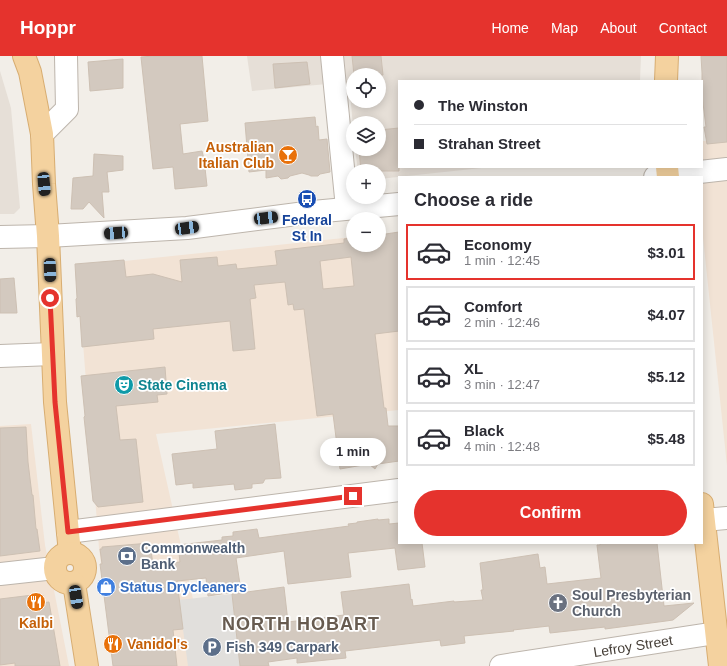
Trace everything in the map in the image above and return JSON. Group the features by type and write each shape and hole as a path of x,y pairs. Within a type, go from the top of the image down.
{"main road":[{"path":"24,56 30,72 42,134 64,551 75,554 84,564 85,569 82,578 74,583 87,666"},
{"path":"666,80 667,56"},
{"path":"703,512 720,666"}],"street":[{"path":"42,134 67,109 66,56"},
{"path":"332,56 347,208"},
{"path":"664,174 727,169"},
{"path":"0,237 48,236 187,228 347,208 398,204"},
{"path":"0,356 53,354"},
{"path":"0,574 64,551 398,490"},
{"path":"703,512 727,518"},
{"name":"Lefroy Street","path":"501,666 716,633"}],"shaded area":[{"path":"247,56 641,56 640,80 398,80 398,168 482,168 386,178 386,164 357,164 356,156 386,156 386,116 352,116 351,108 386,108 386,68 346,68 346,82 252,91"},
{"path":"0,71 11,108 20,208 14,214 0,214"},
{"path":"727,140 727,466 703,238 703,141"},
{"path":"398,233 398,410 156,434 208,666 114,666 99,548 77,266 346,238 346,252 386,252 386,234"},
{"path":"31,424 45,545 69,666 0,666 0,426"},
{"name":"Fish 349 Carpark","path":"232,594 240,666 188,666 179,600"}],"building":[{"path":"202,56 208,121 180,124 183,154 202,151 207,186 175,189 173,167 153,169 141,57"},
{"path":"352,56 381,56 382,68 353,68"},
{"path":"701,56 727,56 727,142 707,144 704,127 706,127 703,103"},
{"path":"123,59 123,88 90,91 88,62"},
{"path":"307,62 310,84 275,88 273,64"},
{"name":"Australian Italian Club","path":"315,117 316,127 318,126 319,140 327,139 330,172 320,174 318,176 311,176 302,173 281,179 278,176 266,178 266,170 249,172 245,123"},
{"path":"398,128 399,171 386,171 386,164 360,164 360,156 386,156 386,129"},
{"path":"94,154 123,156 123,170 107,172 109,192 102,192 104,218 89,202 83,209 71,209 73,178 93,176"},
{"path":"398,232 398,331 375,334 384,408 386,408 388,426 398,426 398,461 378,464 375,469 369,464 340,469 333,414 317,416 304,309 294,310 293,304 288,305 285,282 254,285 256,298 250,299 255,349 233,351 230,321 153,329 154,339 82,347 80,316 77,317 75,264 124,260 126,277 153,274 182,282 180,260 217,257 218,266 236,264 237,269 277,265 275,251 344,243 344,239 346,239 346,252 386,252 386,234","holes":["351,257 354,286 323,289 320,261"]},
{"path":"14,278 17,313 0,313 0,279"},
{"path":"165,367 167,394 157,395 158,402 116,406 120,440 136,439 143,502 98,507 93,501 81,376"},
{"path":"275,424 281,478 265,479 263,483 252,484 252,488 235,490 234,484 193,488 193,483 176,485 172,454 217,449 215,431"},
{"path":"26,427 28,462 40,551 0,556 0,428"},
{"path":"389,519 389,524 398,523 398,544 422,544 425,567 398,570 395,548 348,553 351,577 288,584 284,551 236,558 241,591 208,596 206,578 177,581 183,629 173,630 177,666 113,666 100,564 102,564 100,549 102,549 102,547 150,543 153,565 180,562 178,545 222,540 222,537 233,536 233,532 257,529 259,538 349,526 348,524"},
{"path":"657,544 664,606 694,603 673,620 666,621 605,629 605,627 550,633 549,626 464,636 465,643 441,646 440,640 345,651 346,658 297,663 297,658 268,662 269,666 240,666 232,594 284,587 288,622 344,615 341,592 409,584 413,606 454,601 483,600 480,563 538,554 540,568 545,567 547,584 601,578 597,545"},
{"path":"41,594 41,603 49,602 60,666 15,666 15,663 0,665 0,599"}],"place":[{"name":"Australian Italian Club","path":"288,155"},
{"name":"Federal St In","path":"307,199"},
{"name":"State Cinema","path":"124,385"},
{"name":"Commonwealth Bank","path":"127,556"},
{"name":"Status Drycleaners","path":"106,587"},
{"name":"Kalbi","path":"36,602"},
{"name":"Soul Presbyterian Church","path":"558,603"},
{"name":"Vanidol's","path":"113,644"},
{"name":"Fish 349 Carpark","path":"212,647"}],"district":[{"name":"NORTH HOBART","path":"301,624"}],"route":[{"path":"50,298 55,402 68,532 353,496"}]}
